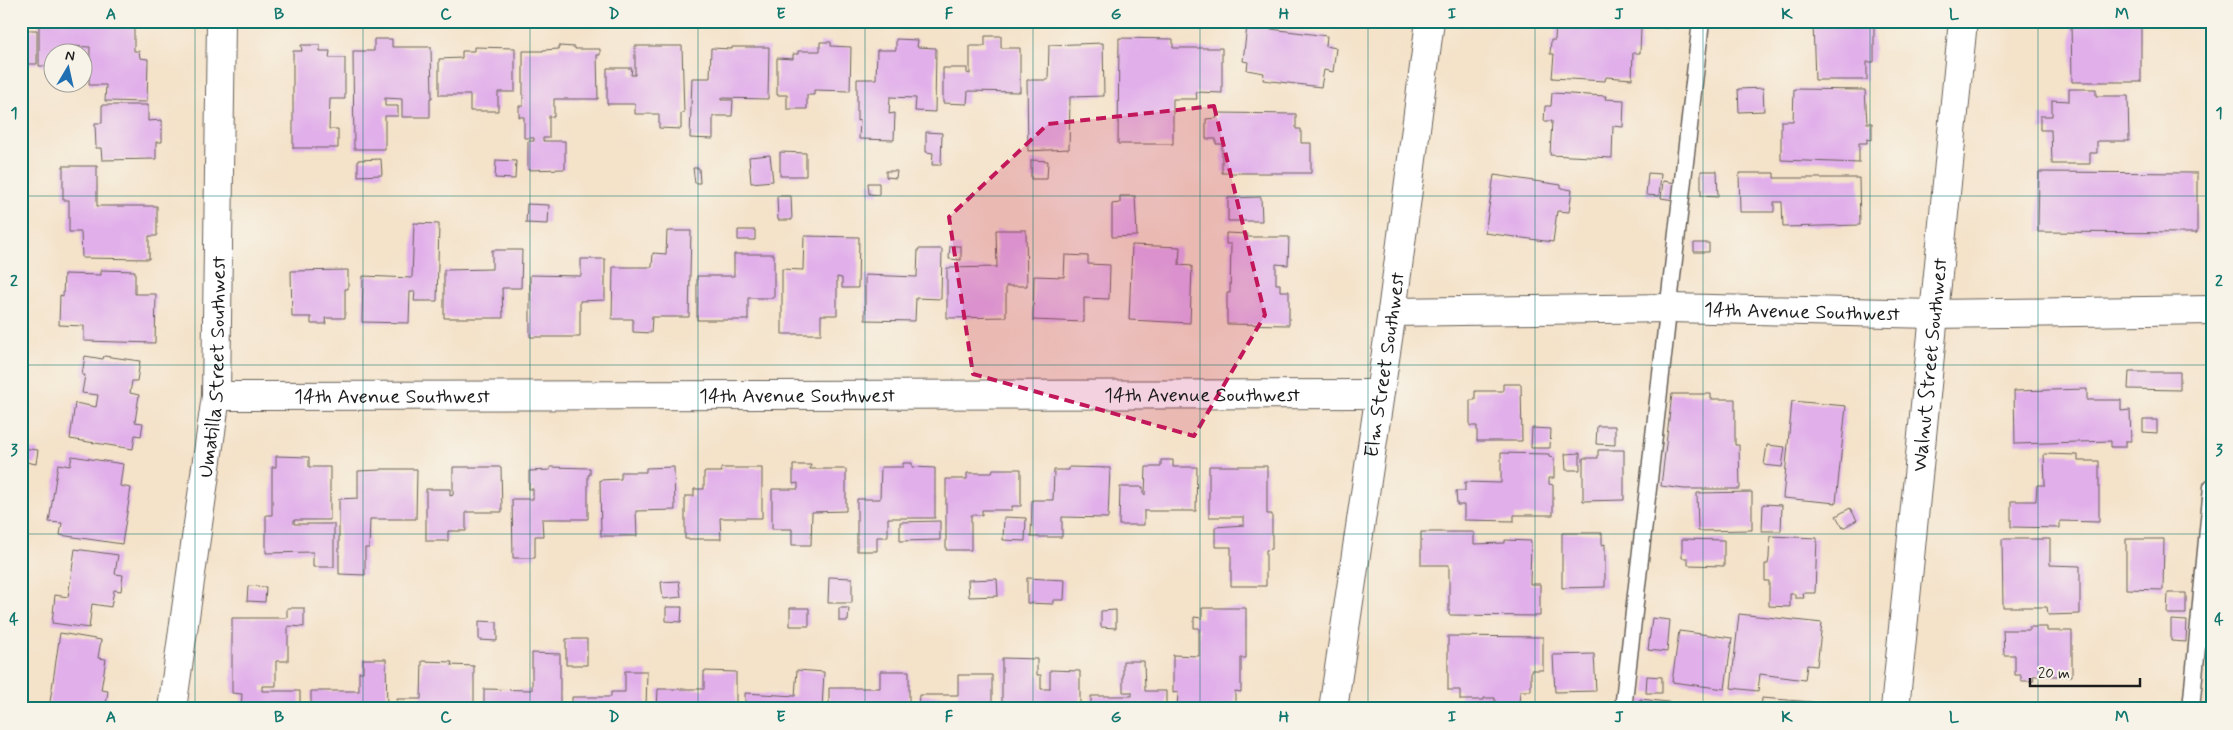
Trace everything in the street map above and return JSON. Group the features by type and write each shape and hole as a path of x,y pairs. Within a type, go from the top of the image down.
{"street":[{"name":"Umatilla Street Southwest","path":"172,709 216,396 221,21"},
{"name":"Elm Street Southwest","path":"1333,709 1378,394 1392,312 1430,21"},
{"name":"Walnut Street Southwest","path":"1895,709 1963,21"},
{"name":"14th Avenue Southwest","path":"1392,312 1670,308 1933,314 2212,310"},
{"name":"14th Avenue Southwest","path":"216,396 1378,394"}],"lane":[{"path":"1623,709 1670,308 1701,21"},
{"path":"2191,709 2212,487"}],"highlighted area":[{"path":"1214,106 1265,315 1194,436 973,374 949,217 1048,124"}],"building":[{"path":"39,21 134,23 134,51 139,51 140,58 148,59 147,102 105,101 106,85 92,85 92,42 42,42 42,66 39,66"},
{"path":"1556,21 1626,24 1626,21 1669,21 1669,28 1641,27 1640,53 1633,53 1632,79 1606,77 1605,81 1552,78 1554,54 1550,54 1551,40 1555,40"},
{"path":"1722,21 1747,21 1746,27 1722,25"},
{"path":"1826,21 1874,22 1874,62 1867,62 1867,80 1815,80 1813,24 1826,24"},
{"path":"2071,21 2141,21 2141,82 2072,82"},
{"path":"1247,26 1327,36 1326,46 1336,48 1333,72 1324,70 1321,87 1263,80 1264,73 1247,70 1248,62 1243,61"},
{"path":"23,30 37,30 37,64 24,64"},
{"path":"985,36 1001,36 1001,48 1020,48 1020,92 968,91 967,104 943,103 943,68 967,68 967,73 970,74 970,46 985,46"},
{"path":"1119,38 1173,39 1173,48 1222,48 1222,93 1196,92 1197,99 1173,99 1173,144 1118,144"},
{"path":"374,39 392,39 392,47 431,47 432,98 430,98 430,117 402,117 402,99 385,98 385,106 398,106 398,116 385,116 385,149 354,149 353,51 374,51"},
{"path":"896,39 918,40 917,47 936,48 935,112 915,111 916,98 890,97 889,114 895,113 894,140 859,139 860,120 857,121 857,79 876,79 877,50 896,50"},
{"path":"820,42 831,42 831,46 851,47 850,91 814,90 814,95 807,95 807,109 787,109 787,95 777,95 777,58 793,59 793,54 798,54 798,51 820,51"},
{"path":"1103,43 1104,96 1070,97 1069,149 1028,151 1027,80 1048,80 1049,45"},
{"path":"301,45 320,45 320,51 330,51 329,58 345,58 345,99 330,99 329,129 338,129 338,148 293,148 293,51 302,51"},
{"path":"559,46 575,47 575,49 600,49 600,55 597,55 598,99 554,99 554,117 549,116 549,138 543,138 543,141 565,141 565,169 528,170 528,141 534,141 534,138 524,138 524,117 519,117 519,106 523,106 523,51 559,49"},
{"path":"635,46 682,46 684,113 681,113 681,129 659,128 659,114 635,114 635,104 607,104 607,68 632,68 631,75 635,75"},
{"path":"474,47 515,48 515,92 498,92 498,111 470,111 470,95 439,95 439,59 462,58 462,51 474,51"},
{"path":"732,47 769,47 768,99 721,98 721,100 733,100 732,116 713,116 713,139 690,138 692,78 710,78 711,48 732,49"},
{"path":"1763,88 1764,111 1739,112 1738,89"},
{"path":"1794,89 1865,90 1867,123 1872,123 1872,140 1867,139 1867,143 1859,143 1859,163 1781,160 1781,121 1793,121"},
{"path":"2069,89 2096,89 2096,96 2128,96 2129,141 2097,141 2097,153 2090,153 2090,164 2052,164 2051,130 2040,130 2040,116 2052,116 2052,100 2069,101"},
{"path":"1552,93 1606,96 1605,99 1624,100 1623,127 1613,126 1612,158 1550,155 1552,121 1544,121 1545,106 1551,106"},
{"path":"102,105 148,105 148,121 162,120 162,142 156,142 156,159 102,160 101,148 96,148 95,123 102,123"},
{"path":"1217,113 1296,114 1296,129 1301,129 1301,143 1311,143 1311,173 1222,173 1222,144 1216,144 1216,139 1206,139 1206,119 1217,118"},
{"path":"926,132 942,133 941,165 932,165 933,153 926,152"},
{"path":"780,152 806,153 806,176 780,176"},
{"path":"770,155 773,181 751,183 749,157"},
{"path":"381,159 382,175 358,176 358,160"},
{"path":"496,160 516,161 515,179 495,178"},
{"path":"1031,160 1048,161 1047,179 1031,179"},
{"path":"63,166 97,166 97,206 157,206 157,236 149,236 149,259 82,258 81,232 69,232 69,200 63,200"},
{"path":"693,168 699,168 700,183 695,183"},
{"path":"886,171 897,171 896,178 886,177"},
{"path":"1701,171 1717,171 1718,197 1701,196"},
{"path":"2039,172 2197,173 2197,233 2038,232"},
{"path":"1648,173 1661,174 1659,196 1646,195"},
{"path":"1739,173 1774,173 1774,178 1859,178 1860,225 1783,227 1782,202 1774,202 1774,212 1740,212"},
{"path":"1494,175 1561,185 1561,188 1572,190 1569,212 1557,211 1553,242 1485,233"},
{"path":"1663,181 1677,183 1674,200 1661,198"},
{"path":"868,183 879,183 879,195 869,194"},
{"path":"777,196 791,196 792,220 778,220"},
{"path":"1120,196 1135,196 1137,236 1112,237 1112,204 1120,203"},
{"path":"1261,197 1262,221 1228,221 1228,198"},
{"path":"527,204 549,205 548,224 526,223"},
{"path":"414,223 439,224 437,301 414,301 415,292 410,292 409,323 362,322 363,276 412,278"},
{"path":"738,230 755,230 755,240 738,240"},
{"path":"996,230 1026,230 1027,286 1006,286 1006,317 947,318 947,268 997,267"},
{"path":"667,231 691,231 689,317 652,317 651,333 633,332 633,319 612,319 613,267 652,267 653,253 666,254"},
{"path":"1226,233 1248,234 1247,237 1289,237 1288,265 1276,264 1276,284 1280,284 1280,291 1289,291 1289,325 1227,324 1227,293 1230,293 1231,244 1226,244"},
{"path":"804,236 859,237 858,288 842,288 842,278 837,277 837,315 821,315 821,334 782,334 782,269 803,270"},
{"path":"1694,243 1709,243 1709,252 1694,252"},
{"path":"1132,245 1180,247 1179,265 1192,266 1190,323 1129,320"},
{"path":"950,246 961,246 961,260 949,259"},
{"path":"918,249 942,249 941,299 916,298 915,321 865,320 865,275 917,277"},
{"path":"492,250 522,250 521,288 502,288 503,318 444,318 444,270 492,269"},
{"path":"734,254 774,254 774,298 748,298 748,320 697,320 697,276 734,276"},
{"path":"1065,255 1088,256 1088,264 1110,265 1109,299 1084,298 1084,322 1033,320 1034,276 1064,277"},
{"path":"581,259 605,259 605,300 580,301 580,337 530,337 530,275 581,276"},
{"path":"101,270 135,271 135,294 156,294 155,343 84,341 84,326 59,325 60,295 63,296 64,274 101,275"},
{"path":"348,270 348,289 345,289 345,318 325,318 326,324 311,324 311,317 292,317 291,271"},
{"path":"85,356 103,359 104,356 140,361 137,381 132,381 130,393 139,395 135,422 143,423 141,436 135,435 133,449 70,439 75,403 96,407 98,395 82,393 85,375 82,375"},
{"path":"2129,372 2180,372 2180,390 2128,389"},
{"path":"1503,384 1521,384 1522,441 1477,441 1477,426 1470,426 1470,400 1475,400 1475,391 1503,391"},
{"path":"2087,389 2087,400 2121,400 2121,411 2130,410 2131,441 2126,441 2126,447 2111,447 2111,441 2015,444 2014,391"},
{"path":"1672,394 1711,394 1711,399 1735,399 1735,445 1739,445 1740,489 1684,489 1661,486"},
{"path":"1792,401 1846,406 1836,503 1783,498"},
{"path":"2143,420 2157,420 2157,433 2143,432"},
{"path":"1597,426 1615,426 1615,445 1596,444"},
{"path":"1532,428 1551,429 1550,448 1531,448"},
{"path":"1767,445 1785,447 1782,467 1764,465"},
{"path":"21,448 38,450 36,464 21,461"},
{"path":"1598,450 1624,450 1624,500 1583,501 1583,458 1598,458"},
{"path":"1501,453 1549,454 1549,457 1554,458 1554,478 1549,478 1549,484 1553,485 1553,515 1514,515 1514,521 1464,520 1464,505 1457,505 1456,491 1465,491 1465,482 1501,483"},
{"path":"1580,453 1580,470 1566,470 1565,454"},
{"path":"2044,454 2078,455 2078,461 2099,461 2099,522 2060,521 2060,528 2011,527 2011,501 2036,501 2037,485 2045,485"},
{"path":"72,456 123,464 120,486 131,488 122,544 60,535 62,523 49,522 58,464 70,466"},
{"path":"276,456 309,457 309,467 330,467 330,520 294,520 294,524 334,524 334,567 313,567 313,552 266,553 266,515 272,515 272,467 276,467"},
{"path":"1161,460 1173,460 1173,467 1197,467 1196,511 1144,511 1144,525 1119,525 1120,487 1143,487 1143,494 1145,495 1146,467 1161,467"},
{"path":"903,463 912,463 912,467 935,468 935,518 888,518 888,537 877,537 877,551 857,551 857,499 880,499 881,467 903,467"},
{"path":"793,465 811,465 810,469 846,469 846,511 812,512 811,545 792,545 792,529 772,529 772,489 798,489 798,483 793,484"},
{"path":"1209,466 1267,466 1267,514 1272,514 1272,549 1266,550 1266,586 1231,586 1231,547 1215,547 1215,527 1244,525 1244,517 1209,517"},
{"path":"453,467 501,467 502,512 466,512 466,531 448,531 448,541 426,541 426,489 450,489 450,496 453,495"},
{"path":"550,467 590,468 590,475 588,475 588,519 542,519 543,536 535,536 535,558 513,558 512,499 533,499 533,489 529,489 529,471 550,470"},
{"path":"674,467 675,510 636,511 637,536 601,536 600,480 621,479 621,472 646,472 646,468"},
{"path":"1069,467 1110,468 1108,518 1062,517 1062,537 1031,537 1032,500 1053,500 1054,470 1069,470"},
{"path":"721,468 762,468 762,518 720,518 721,539 685,539 685,496 694,496 694,489 704,489 704,472 722,472"},
{"path":"417,469 416,519 370,519 369,548 365,548 365,575 339,574 339,499 358,498 358,471"},
{"path":"993,469 1021,469 1021,506 1012,506 1012,510 982,510 982,515 971,515 971,550 946,550 946,479 967,479 967,473 992,473"},
{"path":"1752,492 1752,530 1698,531 1697,493"},
{"path":"1763,504 1782,505 1781,531 1762,531"},
{"path":"1850,508 1857,520 1843,528 1836,516"},
{"path":"1004,517 1026,518 1025,541 1003,540"},
{"path":"940,521 940,540 900,541 900,522"},
{"path":"1421,532 1474,532 1474,544 1505,543 1505,540 1531,541 1530,584 1540,584 1540,616 1449,615 1449,565 1421,565"},
{"path":"1562,533 1602,533 1602,545 1605,544 1605,587 1562,588"},
{"path":"1770,536 1817,538 1815,593 1803,593 1804,598 1795,598 1795,594 1790,594 1790,607 1769,606 1769,581 1765,581 1765,564 1768,564"},
{"path":"1682,539 1724,540 1724,566 1688,565 1688,558 1682,558"},
{"path":"2002,539 2050,539 2050,565 2080,566 2080,614 2048,615 2047,607 2003,607"},
{"path":"2126,539 2164,539 2163,590 2126,589"},
{"path":"75,549 118,555 115,574 123,575 121,591 114,590 111,607 92,604 89,628 52,623 55,595 68,597"},
{"path":"829,577 852,578 852,603 828,603"},
{"path":"1027,578 1065,580 1064,600 1053,600 1053,604 1027,603"},
{"path":"997,579 998,596 969,597 968,580"},
{"path":"679,581 681,597 663,599 661,582"},
{"path":"248,586 266,587 265,602 247,601"},
{"path":"2168,593 2186,593 2186,614 2167,614"},
{"path":"666,607 682,607 681,622 666,621"},
{"path":"287,608 304,608 304,627 288,626 288,661 276,661 276,686 262,686 262,691 300,691 300,709 241,709 242,694 232,693 232,618 287,618"},
{"path":"790,608 809,608 809,626 790,626"},
{"path":"839,608 849,608 848,621 839,621"},
{"path":"1202,608 1246,608 1246,658 1241,658 1241,692 1235,691 1235,709 1177,709 1178,692 1173,693 1173,655 1199,656 1199,628 1194,628 1194,617 1202,618"},
{"path":"1116,610 1116,628 1101,627 1101,611"},
{"path":"1739,614 1822,623 1817,666 1807,665 1805,680 1760,674 1758,691 1731,688"},
{"path":"1652,618 1670,620 1667,652 1648,650"},
{"path":"2171,620 2187,621 2186,642 2171,641"},
{"path":"479,621 497,622 497,641 479,640"},
{"path":"2029,627 2047,627 2047,631 2072,631 2072,676 2033,676 2034,681 2021,681 2021,675 2015,675 2015,655 2004,655 2003,630 2029,630"},
{"path":"1679,631 1732,638 1725,689 1672,682"},
{"path":"60,633 101,640 98,658 106,659 101,690 108,691 106,705 99,704 98,709 49,709"},
{"path":"1448,636 1543,637 1543,670 1531,670 1531,691 1520,691 1519,704 1495,703 1495,698 1460,700 1460,690 1448,690"},
{"path":"566,639 587,639 587,665 566,665"},
{"path":"532,653 560,654 560,709 484,709 484,689 532,690"},
{"path":"1594,654 1596,691 1555,692 1553,655"},
{"path":"1002,658 1037,659 1037,675 1041,675 1041,689 1050,689 1050,670 1080,671 1080,709 1002,709"},
{"path":"363,659 386,659 387,709 311,709 311,691 359,691 359,672 363,672"},
{"path":"422,661 452,662 451,665 474,666 474,709 397,709 397,699 421,699"},
{"path":"1123,661 1144,661 1145,691 1166,691 1166,709 1091,709 1091,696 1132,696 1132,692 1123,692"},
{"path":"797,670 824,672 822,709 745,709 745,693 795,696"},
{"path":"625,671 647,671 646,709 572,709 572,697 611,697 611,692 625,692"},
{"path":"704,671 736,672 736,708 657,709 658,689 704,689"},
{"path":"880,671 909,671 909,709 829,709 829,688 880,688"},
{"path":"958,675 992,675 992,709 918,709 919,695 958,695"},
{"path":"1647,676 1662,677 1662,693 1646,693"},
{"path":"1762,698 1812,702 1811,709 1761,709"},
{"path":"1640,699 1686,704 1685,709 1639,709"}]}
